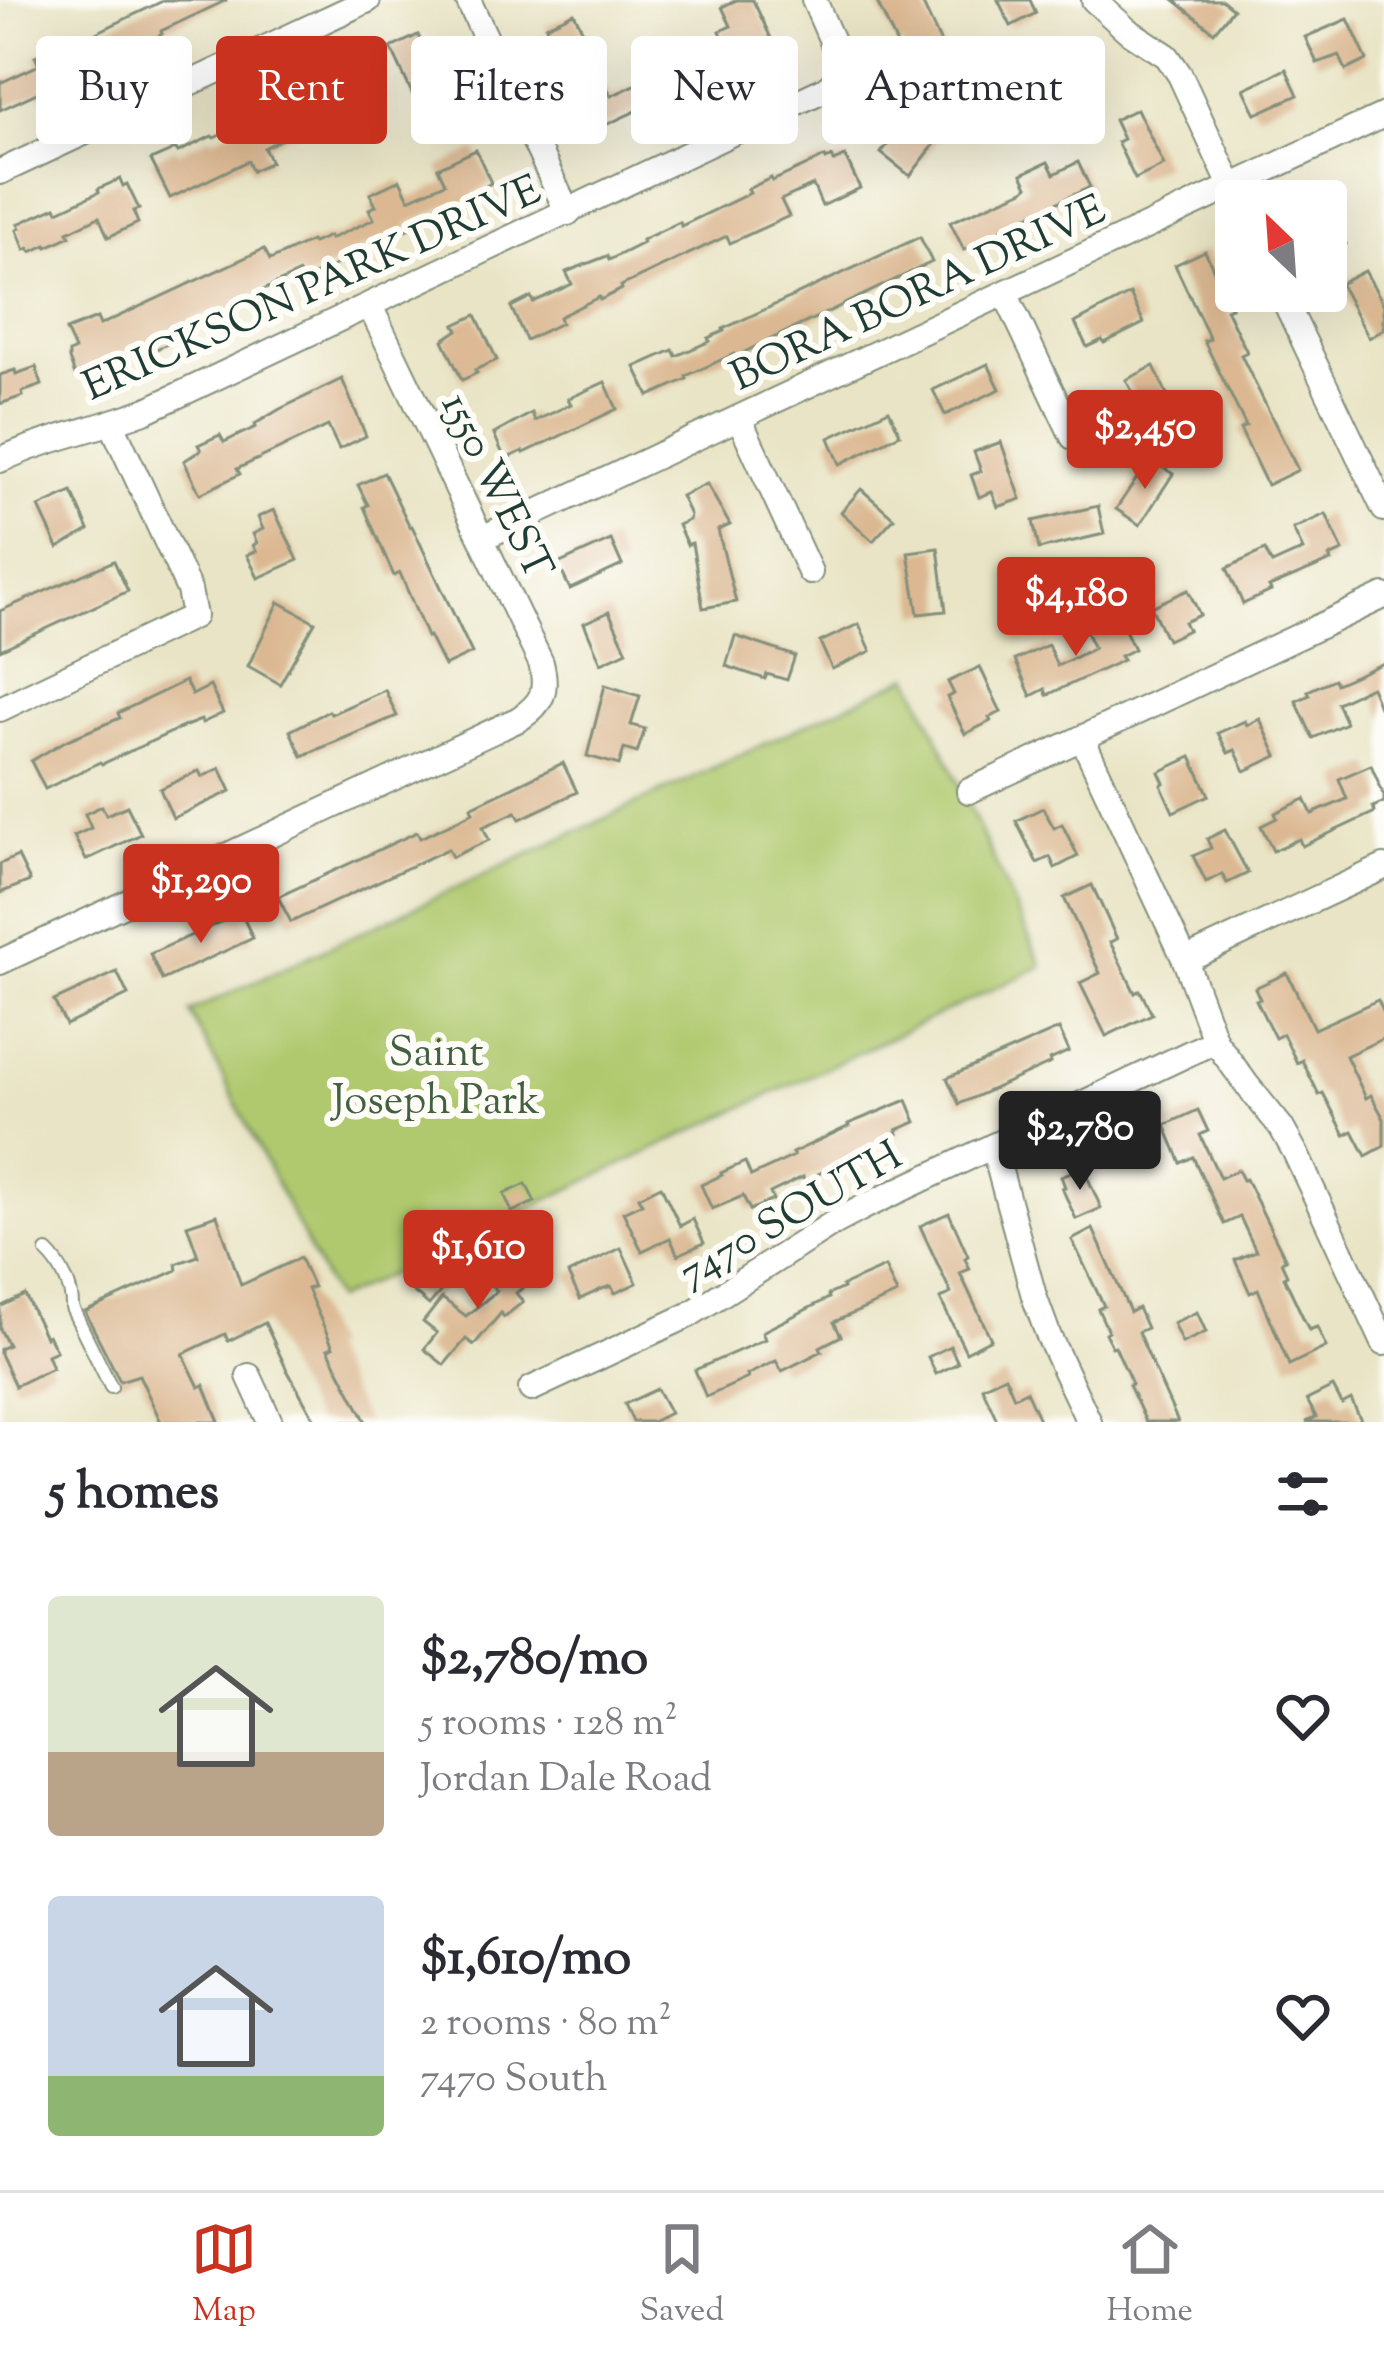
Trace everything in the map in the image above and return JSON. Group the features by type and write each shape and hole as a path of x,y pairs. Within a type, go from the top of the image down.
{"street":[{"path":"0,172 368,0"},
{"path":"468,0 568,212"},
{"name":"ERICKSON PARK DRIVE","path":"0,460 147,410 825,89 843,74 814,0"},
{"path":"1094,0 1167,56 1229,180"},
{"name":"BORA BORA DRIVE","path":"1261,180 1384,115"},
{"name":"BORA BORA DRIVE","path":"482,538 1005,293 1215,203"},
{"path":"1005,293 1073,437"},
{"name":"1550 WEST","path":"0,962 519,719 540,700 546,683 541,663 370,306"},
{"path":"1290,312 1384,509"},
{"path":"739,418 810,572"},
{"path":"0,709 194,616 189,590 112,424"},
{"path":"969,791 1384,596"},
{"path":"1082,738 1185,960 1215,1041 1281,1126 1384,1343"},
{"path":"1185,960 1384,867"},
{"name":"7470 SOUTH","path":"531,1389 689,1316 832,1224 1215,1041"},
{"path":"993,1146 1034,1296 1089,1422"},
{"path":"249,1376 270,1422"}],"lane":[{"path":"47,1252 73,1296 72,1308 111,1387"}],"green space":[{"name":"Saint Joseph Park","path":"910,676 1042,966 335,1300 190,1012"}],"building":[{"path":"165,0 227,0 158,36 90,36"},
{"path":"753,0 770,36 722,36 720,31 731,26 722,7"},
{"path":"876,0 921,0 938,36 893,36"},
{"path":"998,0 1030,0 1036,13 1011,26"},
{"path":"1174,0 1222,0 1233,9 1214,32"},
{"path":"574,13 585,36 549,36 546,26"},
{"path":"1348,19 1367,60 1346,70 1339,55 1317,63 1305,37"},
{"path":"411,38 411,91 391,48"},
{"path":"36,66 36,93 0,110 0,83"},
{"path":"1286,69 1298,95 1256,114 1244,89"},
{"path":"631,87 631,113 607,124 607,88 611,96"},
{"path":"1137,109 1164,165 1135,179 1117,142 1123,139 1114,120"},
{"path":"214,138 216,144 272,144 264,148 271,162 252,171 248,161 170,198 151,160"},
{"path":"888,144 935,144 910,176 881,153"},
{"path":"476,150 491,183 473,194 475,198 408,224 410,228 302,280 299,273 224,314 221,308 166,333 171,342 148,353 146,349 75,375 69,353 75,350 66,330 97,318 100,325 264,249 270,260 311,241 330,239 374,219 369,209 376,206 370,194 400,180 409,199 445,183 438,168"},
{"path":"845,156 860,188 822,206 813,185 781,200 789,216 730,243 727,236 559,317 561,323 526,340 511,307 572,284 566,272 607,256 609,260 642,240 750,193 748,189 771,178 825,157 834,161"},
{"path":"1048,162 1054,174 1078,162 1090,187 964,250 950,222 1024,190 1028,186 1022,174"},
{"path":"120,179 139,209 133,211 138,223 108,237 99,217 47,247 25,250 18,224 56,207 58,211"},
{"path":"920,237 932,262 649,396 635,367 673,350 676,356 710,341 723,329"},
{"path":"1205,251 1215,273 1215,312 1227,312 1247,352 1241,355 1298,470 1267,485 1240,429 1246,426 1204,341 1210,339 1175,265"},
{"path":"1365,271 1384,305 1384,329 1369,338 1347,297 1347,280"},
{"path":"1130,294 1144,323 1087,347 1075,323"},
{"path":"476,315 497,360 462,380 443,340 458,330 455,325"},
{"path":"988,364 1000,389 945,415 933,390"},
{"path":"1154,366 1184,432 1160,443 1126,380"},
{"path":"36,367 42,385 0,404 0,375"},
{"path":"342,379 366,436 339,449 328,426 237,469 240,474 200,494 184,461 201,450 198,445 220,435 224,442"},
{"path":"605,382 617,409 505,459 494,434 532,413 535,421"},
{"path":"889,410 900,434 840,464 829,438"},
{"path":"1001,442 1021,499 998,507 992,492 979,497 971,475 981,471 974,452"},
{"path":"1150,459 1173,474 1140,525 1116,509"},
{"path":"384,473 472,653 444,666 400,573 394,576 364,507 368,505 358,485"},
{"path":"707,484 730,525 718,530 736,602 703,608 692,543 687,545 678,525 690,515 681,496"},
{"path":"861,489 894,518 873,541 841,512"},
{"path":"72,492 89,530 58,548 39,507"},
{"path":"1098,506 1104,534 1039,549 1033,521"},
{"path":"274,510 298,560 258,578 247,555 256,551 253,534 263,529 258,517"},
{"path":"1326,514 1343,551 1243,604 1227,568 1265,550 1272,564 1303,550 1293,529"},
{"path":"611,540 622,565 570,589 558,564"},
{"path":"938,548 946,611 918,614 908,552"},
{"path":"114,561 128,591 0,650 0,611"},
{"path":"1188,590 1200,615 1184,622 1188,630 1167,640 1151,607"},
{"path":"279,602 315,622 280,684 248,666"},
{"path":"609,612 627,651 601,663 584,623"},
{"path":"1117,613 1134,649 1120,656 1123,660 1047,695 1045,689 1031,696 1015,660 1048,645 1057,666 1094,648 1084,628"},
{"path":"859,624 871,651 832,669 820,642"},
{"path":"735,636 795,656 787,680 767,674 765,679 726,666"},
{"path":"1384,663 1384,719 1371,687 1337,703 1346,723 1313,738 1296,701 1334,679 1336,684"},
{"path":"980,667 1001,712 965,734 947,697 954,694 948,682"},
{"path":"185,681 192,695 210,686 223,713 45,789 31,761"},
{"path":"605,685 640,696 631,725 645,729 637,753 624,749 619,765 587,756"},
{"path":"385,690 397,716 302,756 290,731"},
{"path":"1260,719 1277,756 1245,771 1235,750 1228,753 1218,733"},
{"path":"1191,757 1209,795 1173,812 1159,772"},
{"path":"563,763 577,792 520,819 516,812 483,827 489,840 452,857 448,849 291,922 278,897 417,832 420,838 473,812 471,807"},
{"path":"1371,765 1384,795 1384,802 1373,807 1375,812 1302,846 1299,839 1273,851 1261,826 1277,818 1275,813 1305,799 1312,814 1347,799 1339,779"},
{"path":"220,768 231,791 173,818 160,789 199,771 202,777"},
{"path":"102,806 106,815 127,806 141,834 86,860 74,836 91,828 85,814"},
{"path":"1043,808 1054,828 1062,824 1078,856 1055,868 1050,857 1037,863 1016,821"},
{"path":"1225,830 1248,873 1227,883 1222,874 1206,882 1193,856 1211,848 1207,839"},
{"path":"18,856 30,881 0,893 0,864"},
{"path":"1092,885 1117,939 1110,942 1135,993 1140,990 1152,1014 1106,1036 1080,983 1100,973 1064,898"},
{"path":"241,913 253,938 162,980 150,954"},
{"path":"117,972 128,995 66,1025 54,1001"},
{"path":"1287,973 1314,1029 1378,1000 1384,1014 1384,1038 1346,1056 1366,1098 1371,1095 1384,1119 1384,1146 1366,1156 1353,1131 1345,1135 1283,1034 1275,1038 1256,1000 1260,999 1255,988"},
{"path":"1059,1029 1069,1051 959,1104 947,1078"},
{"path":"907,1100 916,1122 897,1130 898,1134 770,1193 773,1200 750,1210 743,1196 712,1209 701,1185 721,1173 745,1162 751,1176 848,1124"},
{"path":"1198,1110 1208,1131 1200,1135 1220,1178 1238,1170 1246,1179 1286,1260 1281,1262 1284,1277 1309,1330 1317,1327 1326,1347 1289,1365 1258,1289 1250,1293 1235,1260 1256,1251 1240,1217 1224,1224 1193,1157 1181,1163 1165,1125"},
{"path":"1083,1167 1101,1208 1076,1219 1061,1176"},
{"path":"526,1184 535,1202 512,1212 504,1194"},
{"path":"661,1186 680,1226 693,1219 704,1243 678,1255 670,1238 642,1251 623,1212"},
{"path":"949,1213 968,1256 970,1269 960,1273 991,1339 966,1352 940,1299 951,1293 920,1226"},
{"path":"217,1215 241,1285 300,1258 313,1287 307,1289 333,1347 328,1349 366,1422 316,1422 265,1323 228,1341 225,1334 183,1354 199,1387 204,1385 219,1422 161,1422 139,1375 120,1381 85,1312 198,1256 187,1225"},
{"path":"1093,1229 1130,1312 1138,1308 1147,1328 1138,1332 1178,1422 1146,1422 1115,1346 1105,1333 1098,1309 1104,1306 1072,1240"},
{"path":"621,1248 637,1283 615,1293 611,1286 580,1299 568,1274"},
{"path":"525,1254 540,1274 516,1293 523,1302 504,1317 501,1313 474,1345 466,1339 444,1365 424,1349 437,1333 423,1322 442,1298 466,1316 497,1291 489,1282"},
{"path":"426,1267 446,1285 429,1305 409,1288"},
{"path":"885,1267 897,1294 834,1322 841,1336 820,1347 822,1351 782,1371 776,1361 706,1397 695,1370 765,1339 762,1332"},
{"path":"25,1295 56,1351 47,1355 52,1368 15,1386 0,1354 8,1345 0,1329 0,1307"},
{"path":"1197,1312 1206,1332 1182,1343 1173,1323"},
{"path":"950,1346 958,1363 936,1374 928,1357"},
{"path":"1005,1376 1014,1397 1026,1391 1040,1422 998,1422 982,1387"},
{"path":"1333,1387 1342,1404 1351,1399 1362,1422 1306,1422 1316,1417 1307,1400"},
{"path":"657,1389 670,1413 652,1422 633,1422 625,1404"}]}
